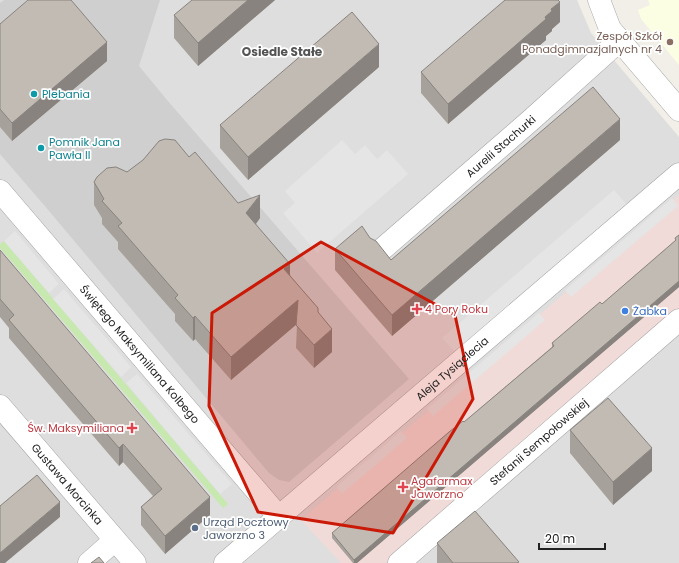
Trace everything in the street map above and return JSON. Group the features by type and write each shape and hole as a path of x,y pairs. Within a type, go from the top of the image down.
{"street":[{"path":"599,0 610,29 679,110"},
{"name":"Aurelii Stachurki","path":"380,251 531,120 620,40"},
{"name":"Aleja Tysiąclecia","path":"225,563 679,174"},
{"name":"Świętego Maksymiliana Kolbego","path":"0,191 278,517"},
{"name":"Stefanii Sempołowskiej","path":"399,563 679,320"},
{"name":"Gustawa Morcinka","path":"0,406 135,563"},
{"path":"89,563 116,540"}],"highlighted area":[{"path":"321,242 455,315 473,399 393,533 258,512 209,406 212,313"}],"shaded area":[{"path":"0,0 577,0 591,33 679,137 679,563 0,563"},
{"path":"4,0 160,0 139,66 409,379 289,482 279,480 269,473 0,154 0,3"},
{"name":"Zespół Szkół Ponadgimnazjalnych nr 4","path":"648,0 679,0 679,65 641,19 638,10 650,5"},
{"path":"342,140 355,154 365,145 377,159 387,150 408,174 317,253 283,213 295,203 285,191"},
{"path":"614,190 627,205 456,353 442,338"},
{"path":"679,195 679,312 385,563 341,563 301,520"},
{"path":"672,198 678,206 571,297 565,290"},
{"path":"15,231 59,284 49,293 4,241"},
{"path":"64,289 131,367 121,377 53,299"},
{"path":"539,313 545,320 433,416 427,409"},
{"path":"137,374 232,484 220,494 126,383"},
{"path":"401,431 407,438 342,494 336,487"}],"green space":[{"path":"4,241 228,504 223,508 0,248 0,244"}],"building":[{"name":"Plebania","path":"28,0 71,0 107,42 12,123 0,109 0,24"},
{"path":"192,0 248,0 198,43 174,15"},
{"path":"505,0 558,0 560,2 551,9 552,11 545,17 546,19 448,104 421,72"},
{"path":"352,12 379,44 248,157 220,125"},
{"path":"593,87 620,119 392,315 335,249 362,226 370,238 376,241 391,260"},
{"path":"165,139 175,140 189,157 195,152 238,203 260,195 246,213 290,264 284,269 318,308 318,312 332,329 314,345 296,325 298,300 231,357 195,316 193,318 175,298 178,295 118,226 122,223 102,201 104,199 94,182 97,177 107,168 116,167 127,172 143,160 159,141"},
{"path":"679,235 679,281 354,560 332,533 449,432 463,421 464,422 554,346 552,343 600,302 602,304 676,240 675,238"},
{"path":"0,250 210,497 165,536 141,507 162,489 123,444 119,448 9,320 14,315 0,299"},
{"path":"608,398 652,448 613,482 570,430"},
{"path":"37,475 60,502 0,553 0,506"},
{"path":"475,511 519,562 453,563 437,543"},
{"path":"99,557 104,563 91,563"}],"place":[{"name":"Zespół Szkół Ponadgimnazjalnych nr 4","path":"670,42"},
{"name":"Plebania","path":"34,94"},
{"name":"Pomnik Jana Pawła II","path":"41,148"},
{"name":"4 Pory Roku","path":"417,309"},
{"name":"Żabka","path":"625,311"},
{"name":"Św. Maksymiliana","path":"132,428"},
{"name":"Agafarmax Jaworzno","path":"403,487"},
{"name":"Urząd Pocztowy Jaworzno 3","path":"195,528"}],"district":[{"name":"Osiedle Stałe","path":"282,51"}]}
